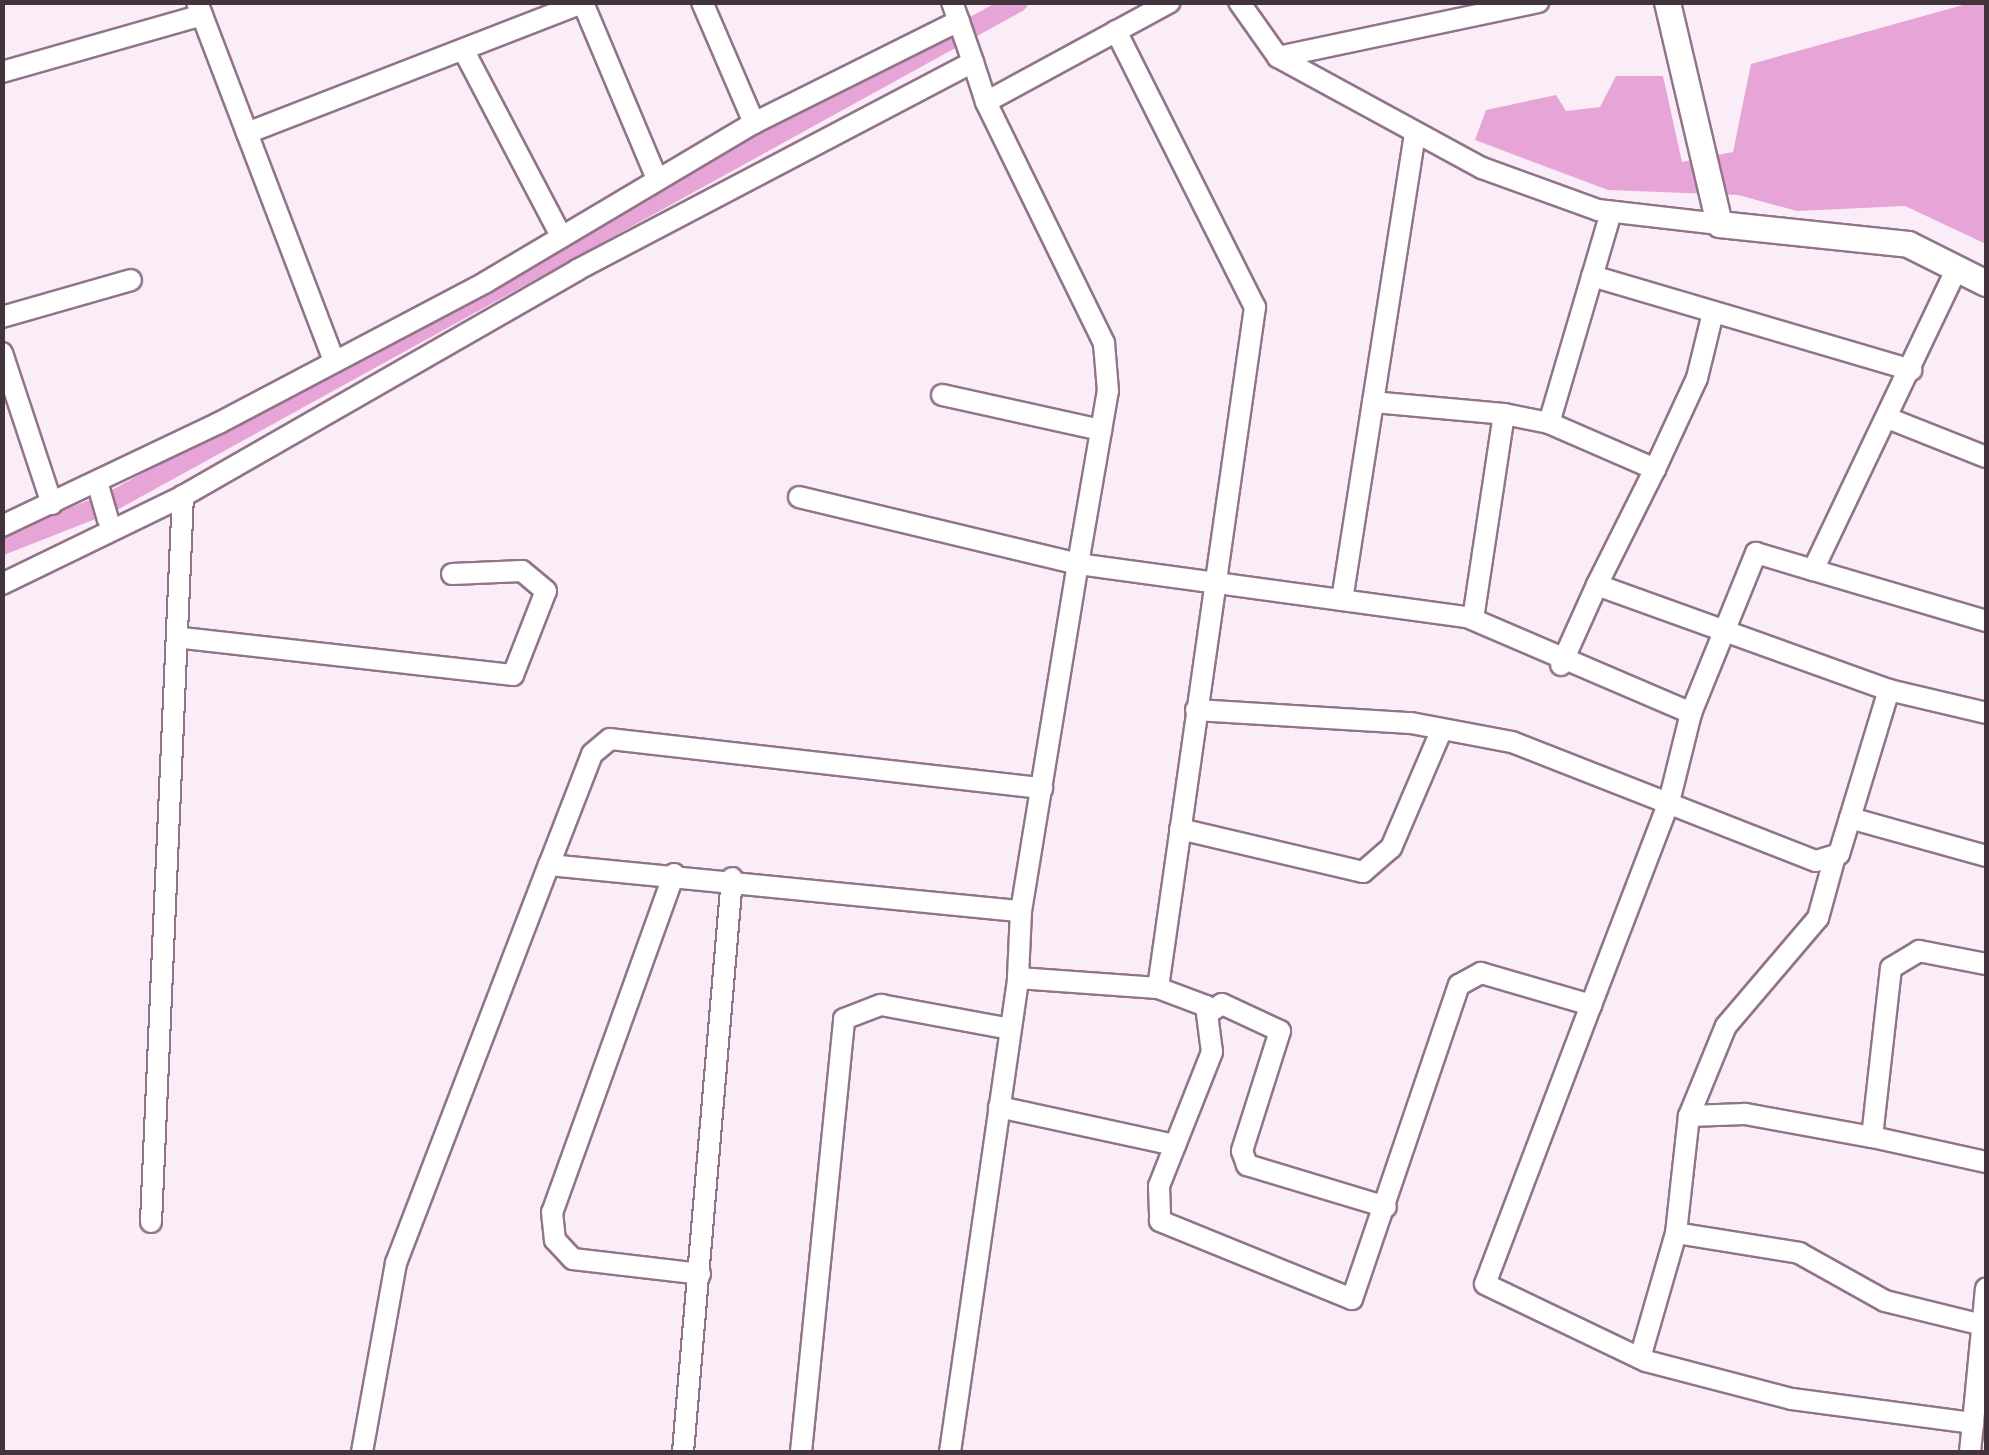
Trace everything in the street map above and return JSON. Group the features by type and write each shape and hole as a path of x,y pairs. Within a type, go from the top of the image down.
{"street":[{"path":"702,2 754,123"},
{"path":"986,102 1170,2"},
{"path":"1239,2 1278,57 1482,168 1610,212 1908,244 1986,282"},
{"path":"1278,57 1538,2"},
{"path":"1667,2 1720,224"},
{"path":"247,132 465,53 584,3 656,177"},
{"path":"2,72 200,9 334,360"},
{"path":"1116,31 1255,308 1158,988"},
{"path":"2,526 52,504 99,490 560,236 754,123 962,32"},
{"path":"950,1452 1018,978 1021,911 1108,390 1092,306 986,102 962,32"},
{"path":"2,584 183,496 577,270 962,32"},
{"path":"465,53 560,236"},
{"path":"1342,600 1415,134"},
{"path":"1549,424 1610,212"},
{"path":"1813,570 1890,418 1957,268"},
{"path":"1592,276 1911,370"},
{"path":"2,317 131,280"},
{"path":"1561,665 1596,584 1697,378 1713,313"},
{"path":"2,353 52,504"},
{"path":"942,395 1101,430"},
{"path":"1372,402 1504,414 1549,424 1655,470"},
{"path":"1473,619 1504,414"},
{"path":"1890,418 1986,456"},
{"path":"99,490 108,520"},
{"path":"151,1222 183,638 183,496"},
{"path":"799,497 1078,564 1473,619 1561,665 1691,713"},
{"path":"1972,1424 1792,1399 1640,1358 1484,1284 1669,802 1691,713 1723,627 1756,554 1986,621"},
{"path":"183,638 514,676 546,591 522,571 452,574"},
{"path":"1596,584 1889,690 1986,714"},
{"path":"1640,1358 1676,1233 1689,1116 1726,1026 1818,918 1889,690"},
{"path":"1196,710 1442,729 1512,742 1816,862 1834,860"},
{"path":"1180,829 1363,872 1392,848 1442,729"},
{"path":"362,1452 396,1263 592,754 610,740 1042,788"},
{"path":"1850,818 1986,856"},
{"path":"550,865 732,878 1021,911"},
{"path":"674,874 552,1212 555,1240 573,1259 700,1274"},
{"path":"682,1452 732,878"},
{"path":"1872,1136 1891,968 1919,951 1986,964"},
{"path":"1210,1012 1212,1052 1159,1186 1160,1221 1335,1299 1352,1300 1460,985 1481,973 1591,1005"},
{"path":"1018,978 1158,988 1210,1012"},
{"path":"1210,1012 1222,1004 1280,1031 1242,1151 1247,1165 1386,1207"},
{"path":"801,1452 844,1019 881,1005 1010,1029"},
{"path":"999,1107 1175,1145"},
{"path":"1689,1116 1744,1114 1872,1136 1986,1162"},
{"path":"1676,1233 1799,1254 1885,1302 1983,1326"},
{"path":"1970,1452 1986,1289"}],"shaded area":[{"path":"1970,3 1986,3 1986,244 1905,206 1797,211 1738,195 1608,190 1475,140 1486,110 1556,95 1566,111 1600,107 1616,76 1663,76 1682,162 1733,152 1751,64"}],"waterway":[{"path":"2,545 109,503 1018,2"}]}
